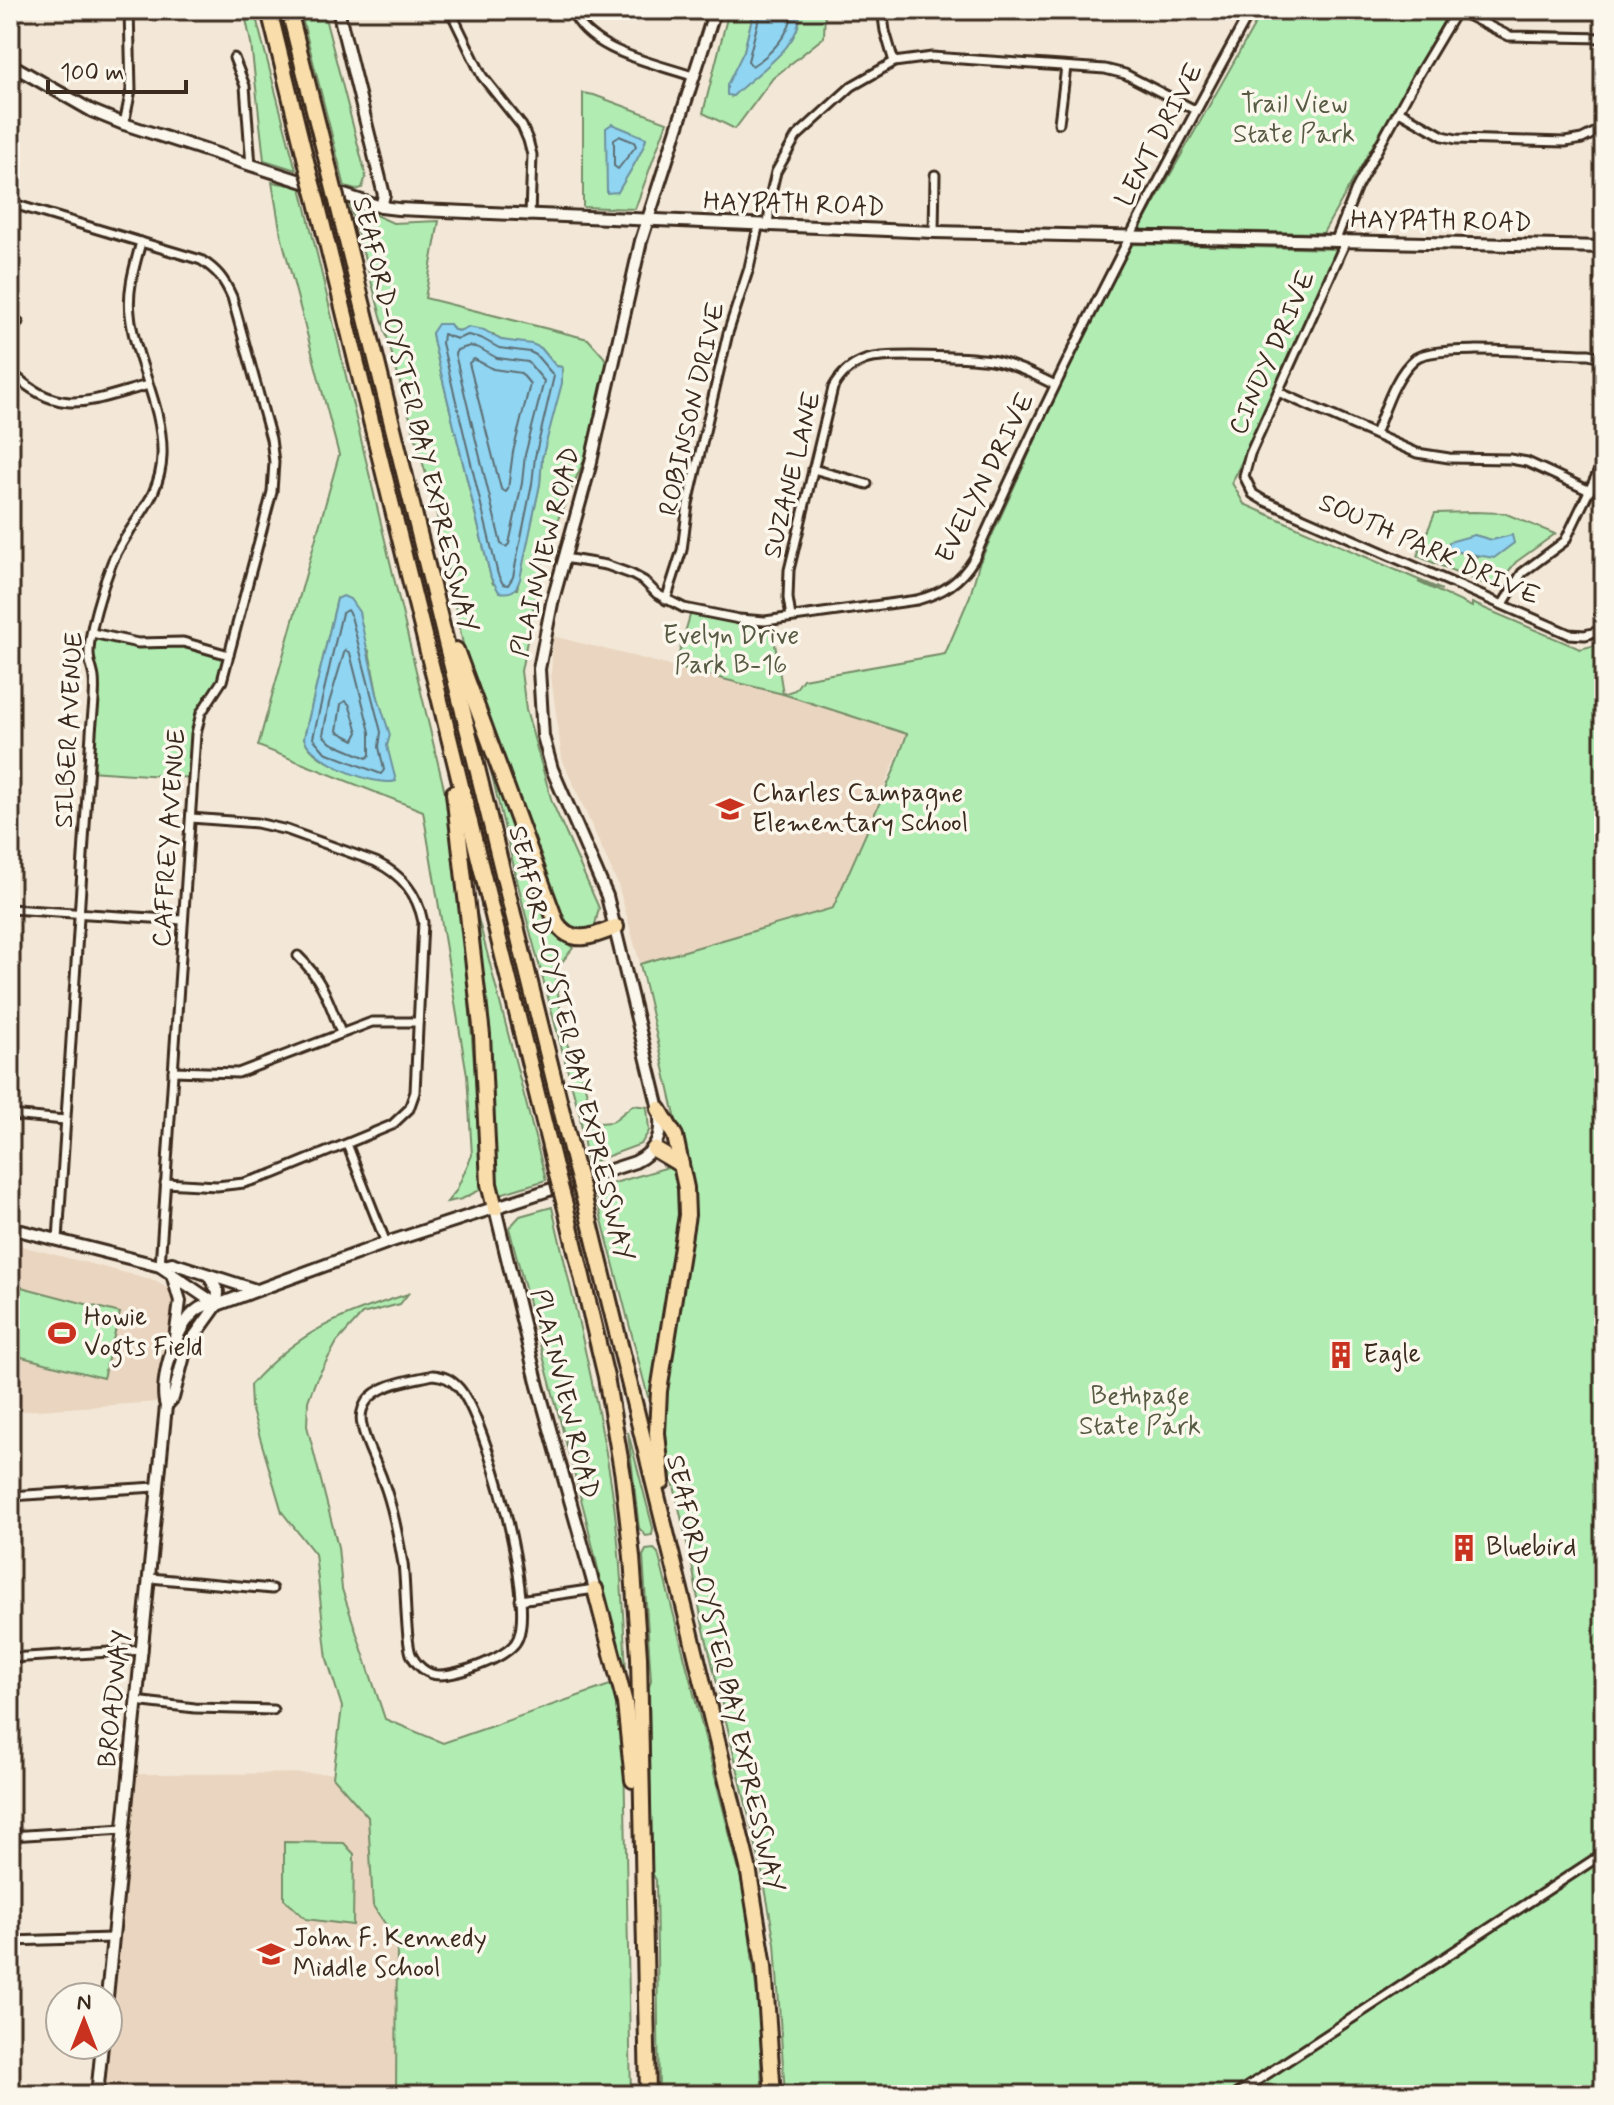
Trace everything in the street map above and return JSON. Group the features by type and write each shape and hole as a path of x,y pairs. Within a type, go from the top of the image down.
{"highway":[{"name":"SEAFORD-OYSTER BAY EXPRESSWAY","path":"269,10 606,1377 627,1508 639,1657 648,2095"},
{"name":"SEAFORD-OYSTER BAY EXPRESSWAY","path":"289,10 748,1867 765,1977 773,2095"},
{"path":"433,589 552,916 559,928 576,938 588,938 616,927"},
{"path":"445,725 473,946 482,1035 489,1184 495,1208"},
{"path":"659,1109 675,1136 686,1188 686,1227 657,1405 658,1447 668,1538"},
{"path":"654,1149 681,1165"},
{"path":"595,1589 625,1703 642,1842"}],"main road":[{"path":"338,10 384,195 381,207"},
{"name":"PLAINVIEW ROAD","path":"654,1149 661,1131 659,1109 616,927 607,896 552,769 543,736 539,669 648,220 715,10"},
{"name":"HAYPATH ROAD","path":"15,67 92,111 124,124 381,207 763,227 1604,247"},
{"name":"BROADWAY","path":"108,1981 166,1406 162,1395 175,1342 188,1320 203,1306 217,1305 386,1243 635,1162 654,1149"},
{"name":"PLAINVIEW ROAD","path":"495,1208 549,1427 595,1589"},
{"path":"10,1228 160,1266 217,1305"},
{"path":"160,1266 172,1263 256,1290"},
{"path":"172,1274 180,1301 175,1342"},
{"path":"209,1276 218,1292 217,1305"},
{"name":"BROADWAY","path":"166,1406 173,1398 186,1348 217,1305"},
{"path":"97,2095 100,2061"}],"street":[{"path":"124,124 131,90 129,10"},
{"path":"450,10 482,76 522,126 528,140 532,155 530,216"},
{"path":"572,10 582,29 604,45 695,77"},
{"path":"882,10 894,62 932,57 1105,69 1125,74 1195,110"},
{"name":"LENT DRIVE","path":"1128,238 1251,10"},
{"path":"1457,10 1509,36 1604,38"},
{"name":"CINDY DRIVE","path":"1246,481 1244,469 1340,242 1357,187 1457,10"},
{"path":"234,58 245,86 251,166"},
{"name":"ROBINSON DRIVE","path":"666,600 682,550 688,504 724,349 763,227 776,172 796,137 852,86 894,62"},
{"path":"10,88 15,67"},
{"path":"1059,123 1066,67"},
{"path":"1399,111 1443,136 1456,139 1565,142 1582,139 1604,128"},
{"path":"934,232 935,175"},
{"name":"CAFFREY AVENUE","path":"10,203 201,260 224,278 271,439 274,462 272,492 222,681 198,720 160,1266"},
{"name":"EVELYN DRIVE","path":"564,558 606,565 631,574 666,600 684,608 739,619 765,621 917,600 938,594 955,584 974,559 1128,238"},
{"name":"SILBER AVENUE","path":"58,1240 93,694 89,654 112,562 145,512 160,474 161,434 130,314 131,282 141,242"},
{"path":"10,335 18,322"},
{"path":"1375,434 1406,368 1423,354 1465,351 1589,354 1604,358"},
{"name":"SUZANE LANE","path":"791,617 789,570 833,388 845,372 867,359 991,360 1019,368 1055,385"},
{"path":"10,371 28,389 60,402 85,402 148,385"},
{"path":"1278,392 1417,453 1527,462 1590,491"},
{"path":"1503,604 1522,573 1565,541 1604,460"},
{"path":"813,469 867,484"},
{"name":"SOUTH PARK DRIVE","path":"1246,481 1253,494 1263,500 1569,634 1585,635 1604,630"},
{"path":"92,633 138,643 183,642 229,655"},
{"path":"165,1183 217,1186 244,1183 392,1125 409,1109 415,1092 423,922 416,898 397,875 376,862 287,830 257,823 191,818"},
{"path":"10,909 183,920"},
{"path":"298,956 316,973 341,1033"},
{"path":"173,1071 238,1073 372,1022 418,1022"},
{"path":"10,1115 65,1120"},
{"path":"347,1144 386,1243"},
{"path":"433,1375 446,1377 461,1390 500,1488 512,1539 520,1600 518,1639 512,1649 450,1673 437,1675 420,1667 410,1651 400,1544 385,1485 361,1424 362,1411 370,1397 393,1385 433,1375"},
{"path":"10,1496 156,1487"},
{"path":"150,1578 272,1589"},
{"path":"520,1600 595,1589"},
{"path":"10,1658 143,1650"},
{"path":"135,1701 195,1708 273,1710"},
{"path":"10,1836 124,1829"},
{"path":"1235,2095 1604,1853"},
{"path":"10,1941 112,1938"}],"shaded area":[{"name":"Charles Campagne Elementary School","path":"553,636 783,694 907,733 833,908 640,964 618,885 562,759 551,677"},
{"path":"10,1243 157,1281 168,1288 173,1302 159,1402 10,1412"},
{"name":"John F. Kennedy Middle School","path":"357,1773 477,2095 103,2095 107,2061 124,2061 124,1981 115,1981 137,1774"}],"green space":[{"path":"244,10 254,10 296,170 264,160 251,43"},
{"path":"300,10 323,10 366,176 362,188 356,190 345,187"},
{"path":"729,10 754,10 737,66 732,96 786,47 799,23 800,10 825,10 824,37 773,78 735,129 703,113"},
{"name":"Trail View State Park","path":"1263,10 1450,10 1323,233 1139,230"},
{"path":"583,93 667,122 635,209 583,207"},
{"path":"272,182 301,187 456,839 484,1188 462,1199 447,1202 456,1191 472,1155 467,1075 423,811 258,746 339,455 281,235","holes":["337,599 369,651 390,762 356,774 319,757 304,738"]},
{"path":"349,203 393,223 439,221 425,298 588,339 607,364 591,445 546,546 521,671 526,710 552,802 599,908 594,929 576,929 561,917 526,815 492,735 467,664 435,506","holes":["450,324 454,330 493,334 501,340 541,348 563,370 542,458 540,484 517,589 493,584 434,344 432,333"]},
{"name":"Bethpage State Park","path":"1132,244 1337,249 1232,483 1244,504 1442,590 1418,582 1472,607 1472,603 1580,649 1604,643 1604,2095 785,2095 775,1943 762,1871 701,1617 664,1441 662,1404 693,1228 694,1198 640,964 833,908 907,734 783,694 795,690 803,679 945,654 970,596 979,564 1055,397"},
{"path":"1435,513 1504,513 1555,534 1516,562 1495,588 1417,556","holes":["1474,535 1492,540 1477,557 1447,549"]},
{"name":"Evelyn Drive Park B-16","path":"691,612 751,626 772,625 783,694 675,667"},
{"path":"92,633 114,639 169,641 229,655 222,682 201,713 193,778 89,771 94,681 89,654"},
{"path":"488,759 548,924 573,948 555,971 564,1037 583,1080 594,1118 599,1123 612,1122 633,1105 647,1107 649,1131 641,1144 587,1164 580,1116 524,909"},
{"path":"476,910 546,1180 497,1195 488,1035"},
{"path":"675,1165 680,1219 652,1398 648,1397 594,1189"},
{"path":"552,1207 610,1476 619,1555 627,1688 602,1597 585,1514 509,1228 520,1216"},
{"name":"Howie Vogts Field","path":"10,1284 120,1313 103,1378 10,1354"},
{"path":"408,1294 400,1304 362,1314 337,1342 308,1401 307,1426 338,1547 342,1589 385,1719 443,1743 610,1685 615,1693 622,1719 624,1756 631,2095 396,2095 397,1941 373,1906 368,1817 333,1777 342,1707 327,1659 315,1554 282,1512 251,1407 250,1385 286,1351 322,1327"},
{"path":"628,1432 653,1528 652,1535 646,1536 639,1528"},
{"path":"654,1549 658,1553 744,1891 760,2019 762,2095 659,2095 656,1880 652,1873 651,1680 643,1556 646,1550"},
{"path":"284,1842 344,1843 354,1854 353,1925 306,1919 284,1899"}],"water":[{"path":"754,10 800,10 799,23 794,36 776,58 733,96 727,95 727,85 744,51"},
{"path":"612,124 646,138 618,192 607,193 606,128"},
{"path":"438,324 450,324 459,331 468,327 484,330 501,340 532,344 541,348 556,366 562,367 562,383 542,458 540,484 520,579 510,592 499,592 491,578 434,344 432,333"},
{"path":"1474,535 1492,540 1512,535 1514,543 1494,558 1447,550 1449,542"},
{"path":"343,596 350,599 359,612 377,694 390,735 387,746 396,781 374,780 344,770 318,755 304,738 337,599"}],"place":[{"name":"Charles Campagne Elementary School","path":"730,809"},
{"name":"Howie Vogts Field","path":"62,1333"},
{"name":"Eagle","path":"1341,1355"},
{"name":"Bluebird","path":"1464,1548"},
{"name":"John F. Kennedy Middle School","path":"271,1954"}]}
